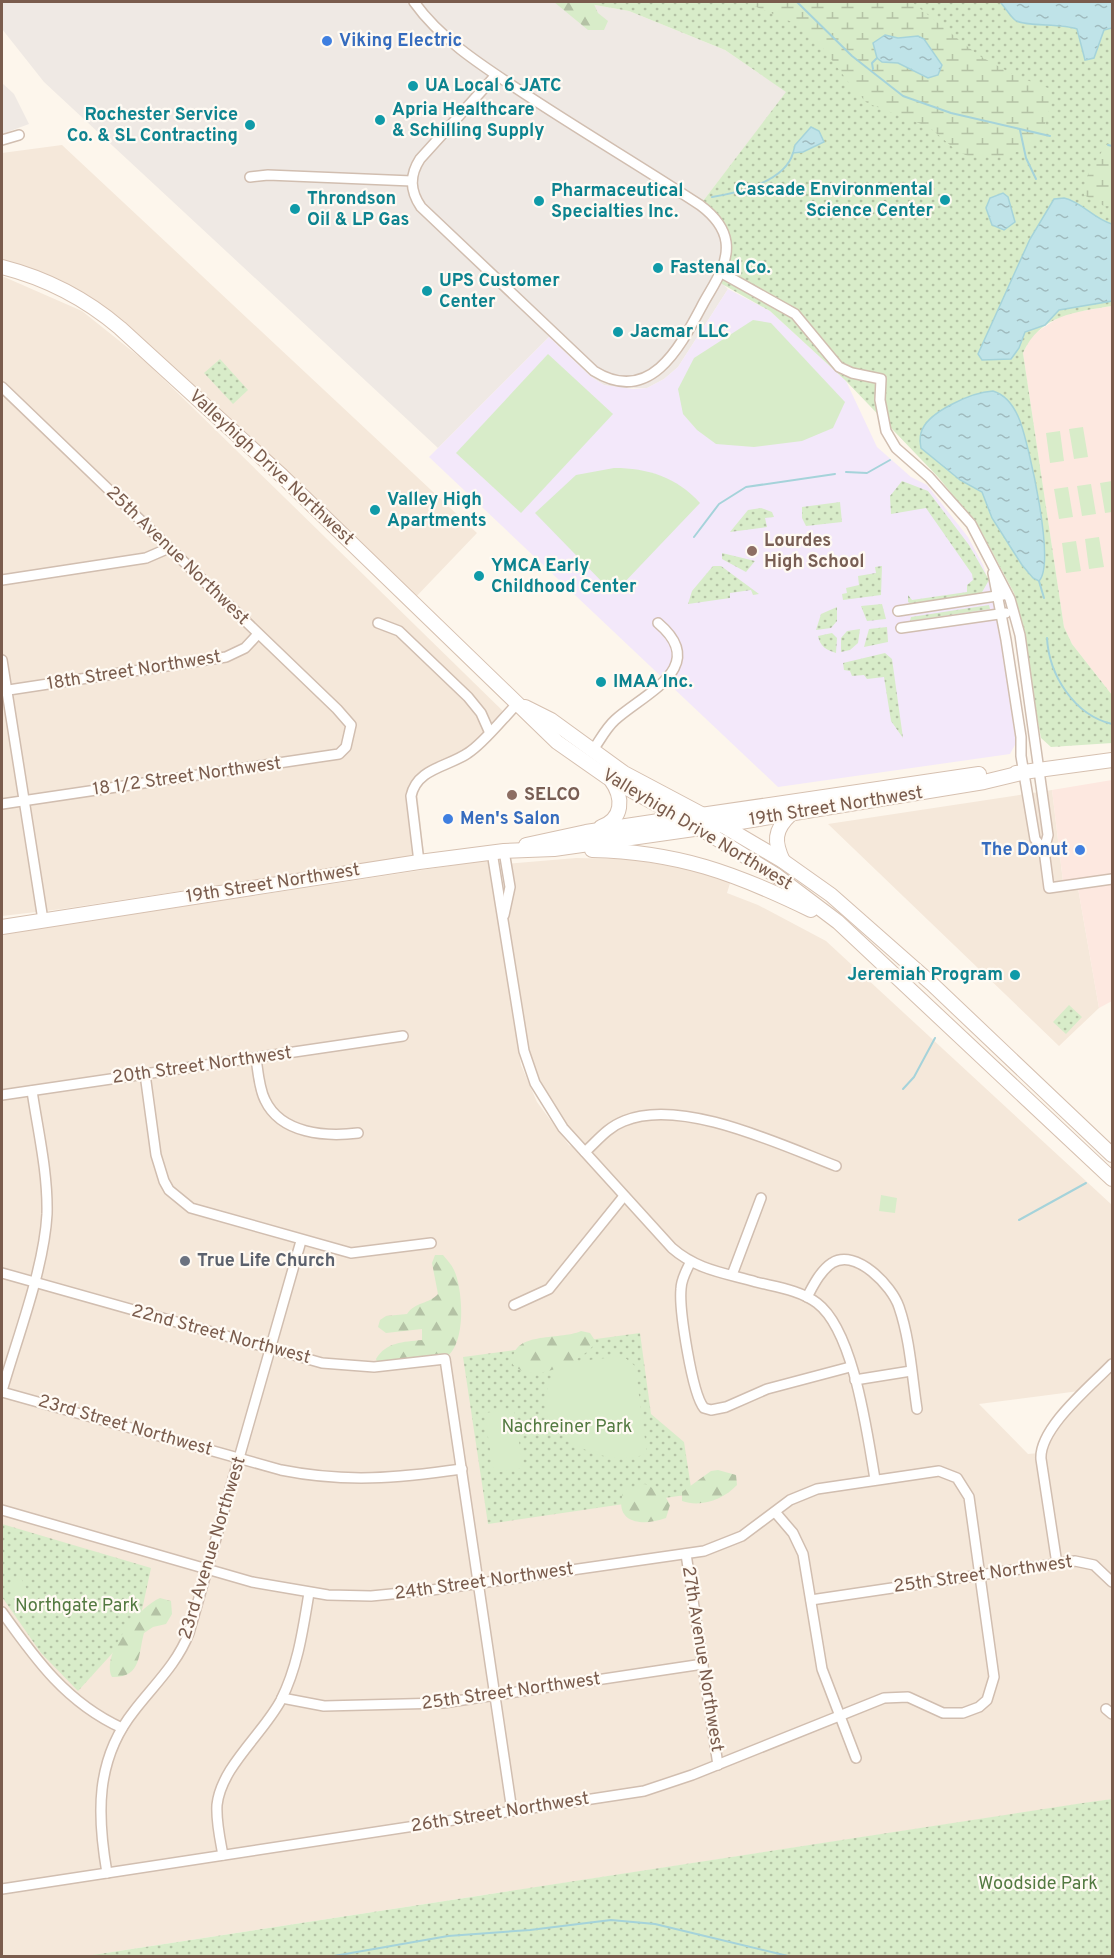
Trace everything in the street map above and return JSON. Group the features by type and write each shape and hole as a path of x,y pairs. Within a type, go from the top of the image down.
{"main road":[{"name":"Valleyhigh Drive Northwest","path":"2,267 69,293 92,306 120,328 282,476 557,742 607,777 678,818 700,821"},
{"name":"Valleyhigh Drive Northwest","path":"518,703 550,720 624,772 700,821 838,922 1113,1179"},
{"name":"19th Street Northwest","path":"498,851 554,849 700,821 945,779 1039,771 1113,760"},
{"name":"19th Street Northwest","path":"700,821 722,825 790,815 984,782 1025,772"},
{"path":"586,832 610,823 619,811 618,794 607,777"},
{"path":"783,861 776,838 778,828 790,815"},
{"name":"19th Street Northwest","path":"2,925 498,851 586,832 678,818"},
{"name":"Valleyhigh Drive Northwest","path":"722,825 783,861 868,925 1113,1155"},
{"path":"554,849 627,851 688,860 761,886 838,922"}],"street":[{"path":"414,2 443,34 496,75 710,213 721,230 726,243 726,254 720,272 672,357 658,371 637,379 610,379 594,371 500,279 421,207 414,195 412,181 420,159 496,75"},
{"path":"2,140 19,135"},
{"path":"249,177 268,175 412,181"},
{"path":"720,272 795,314 839,367 852,373 881,379 880,400 886,431 897,448 929,477 965,516 986,548 1003,595 1014,611 1020,634 1048,835 1044,850 1049,888 1113,879"},
{"name":"25th Avenue Northwest","path":"2,387 351,725"},
{"path":"2,580 146,558 169,548"},
{"path":"898,611 1003,595"},
{"path":"1003,595 1001,614 1035,839 1044,850"},
{"path":"901,628 1014,611"},
{"path":"378,623 399,631 468,697 481,713 489,731"},
{"path":"593,750 615,720 645,699 673,670 677,654 676,646 673,638 658,623"},
{"name":"18th Street Northwest","path":"4,691 225,657 245,648 258,634"},
{"path":"2,660 4,691 43,920"},
{"path":"419,862 411,796 413,787 431,770 468,754 518,703"},
{"name":"18 1/2 Street Northwest","path":"2,804 339,754 346,747 351,725"},
{"path":"498,851 510,887 503,918 528,1067 552,1113 624,1196 690,1263 807,1297 817,1303 837,1326 855,1380 865,1415 875,1479"},
{"name":"20th Street Northwest","path":"2,1095 403,1036"},
{"path":"256,1058 265,1101 282,1119 318,1135 358,1133"},
{"path":"145,1074 158,1162 169,1190 191,1208 301,1241 362,1253 430,1243"},
{"path":"2,1392 33,1283 47,1207 32,1091"},
{"path":"585,1152 603,1135 624,1121 664,1113 695,1118 754,1135 836,1166"},
{"path":"514,1305 542,1293 556,1281 624,1196"},
{"path":"732,1275 761,1198"},
{"name":"23rd Avenue Northwest","path":"106,1873 100,1827 100,1792 106,1764 122,1728 180,1653 189,1633 301,1241"},
{"path":"807,1297 821,1274 832,1263 847,1260 863,1266 888,1289 898,1305 917,1409"},
{"path":"690,1263 682,1279 680,1299 694,1390 704,1408 711,1410 726,1407 767,1389 850,1367"},
{"name":"22nd Street Northwest","path":"2,1274 271,1349 345,1366 394,1366 445,1359 462,1469"},
{"path":"1057,1564 1041,1459 1042,1444 1052,1428 1113,1364"},
{"path":"855,1380 911,1371"},
{"name":"23rd Street Northwest","path":"2,1392 239,1458 315,1476 350,1480 394,1478 462,1469"},
{"path":"462,1469 512,1811"},
{"name":"24th Street Northwest","path":"2,1510 208,1570 309,1593 371,1596 479,1584 686,1554 731,1542 790,1500 808,1492 934,1470 957,1478 969,1497 980,1576"},
{"path":"775,1512 793,1533 801,1549 822,1669 856,1758"},
{"name":"27th Avenue Northwest","path":"686,1554 718,1765"},
{"name":"25th Street Northwest","path":"811,1600 1057,1564 1088,1563 1113,1582"},
{"name":"26th Street Northwest","path":"2,1889 644,1791 718,1765 877,1700 899,1696 952,1715 979,1707 987,1700 994,1677 980,1576"},
{"path":"223,1855 217,1816 224,1780 266,1725 282,1698 297,1657 309,1593"},
{"path":"2,1612 56,1683 94,1714 122,1728"},
{"name":"25th Street Northwest","path":"282,1698 309,1705 422,1705 703,1664"}],"shaded area":[{"path":"2,2 578,2 629,11 725,50 787,92 700,205 725,238 722,283 728,289 678,367 664,379 647,388 619,388 604,385 590,376 549,337 438,448 44,82 2,29"},
{"path":"2,83 14,94 29,124 2,134"},
{"path":"62,145 477,533 412,601 103,314 2,267 2,153"},
{"path":"2,276 82,311 147,363 508,716 497,729 433,772 417,791 424,854 2,916"},
{"name":"Lourdes High School","path":"728,289 770,311 846,381 877,447 911,477 927,485 968,537 983,565 990,586 1000,634 1016,743 1010,754 778,787 429,457 549,337 590,376 604,385 633,389 647,388 664,379 678,367"},
{"path":"1112,306 1112,695 1072,644 1064,627 1023,353 1031,336 1064,314"},
{"path":"1112,780 1112,1001 1099,1008 1078,888 1064,890 1052,790"},
{"path":"1052,790 1064,890 1078,888 1099,1008 1059,1046 828,824"},
{"path":"576,858 627,859 672,866 731,880 727,893 758,905 826,941 1112,1205 1112,1799 86,1956 2,1956 2,934 488,860 521,1065 537,1102 569,1145 583,1151 535,1083 503,918 508,904 506,864","holes":["1087,1390 1042,1444 1040,1453 1028,1454 979,1404"]}],"green space":[{"path":"554,2 593,2 598,13 608,21 604,30 588,30"},
{"path":"578,2 1112,2 1112,306 1072,313 1049,323 1030,340 1023,353 1064,627 1072,644 1112,695 1112,743 1051,747 1041,738 1014,593 980,529 939,478 846,381 770,311 722,284 720,272 725,238 700,205 786,92 725,50 629,11"},
{"path":"745,2 912,2 978,55 1016,76 1048,88 1053,97 1042,134 1033,145 1007,156 970,157 957,151 929,127 867,103 852,87 817,40 801,26"},
{"path":"1112,131 1112,207 1104,206 1084,195 1087,177"},
{"path":"753,320 771,323 845,402 833,428 802,441 754,447 716,444 697,430 683,414 678,389 694,358"},
{"path":"548,354 613,414 521,513 456,453"},
{"path":"220,359 248,390 233,404 204,373"},
{"path":"1083,427 1088,457 1074,459 1069,429"},
{"path":"1060,431 1064,461 1050,463 1046,433"},
{"path":"614,468 650,472 671,480 700,503 620,587 608,588 535,513 576,475"},
{"path":"902,481 928,491 969,545 989,580 981,594 913,605 908,602 908,595 912,600 967,592 967,585 973,580 972,574 926,508 891,514 890,496"},
{"path":"1112,481 1112,512 1105,513 1100,483"},
{"path":"1091,484 1096,514 1082,516 1077,486"},
{"path":"1068,487 1073,517 1059,519 1054,489"},
{"path":"840,502 842,522 806,526 802,518 802,507"},
{"path":"761,508 772,512 774,517 765,518 767,527 730,532 748,510"},
{"path":"1099,537 1104,567 1089,569 1085,539"},
{"path":"1076,541 1081,571 1066,573 1062,543"},
{"path":"722,553 755,561 746,572 722,559"},
{"path":"713,566 721,566 759,594 753,595 751,590 730,593 730,598 688,604 692,591"},
{"path":"882,566 881,595 843,600 842,594 847,593 846,588 859,585 858,576 876,573 875,567"},
{"path":"882,604 886,619 867,621 861,606"},
{"path":"989,605 990,609 910,621 911,617"},
{"path":"837,607 837,621 831,628 816,630 821,614"},
{"path":"887,627 888,642 864,647 869,629"},
{"path":"860,629 858,643 850,650 841,652 841,638 847,631"},
{"path":"832,633 837,638 836,653 824,647 818,636"},
{"path":"885,653 892,659 903,738 891,721 884,677 867,679 864,675 852,676 850,671 844,670 843,663"},
{"path":"1069,1005 1082,1017 1066,1034 1053,1022"},
{"path":"881,1195 897,1198 895,1213 879,1211"},
{"path":"435,1255 443,1255 453,1268 457,1279 461,1316 457,1341 445,1358 434,1362 410,1364 397,1370 379,1368 376,1359 385,1349 408,1341 422,1340 422,1329 386,1333 378,1327 380,1320 386,1316 407,1314 414,1307 438,1294 432,1263"},
{"path":"581,1331 590,1333 596,1342 583,1355 564,1366 534,1373 523,1371 513,1365 514,1354 519,1346 527,1341"},
{"name":"Nachreiner Park","path":"640,1333 651,1414 684,1442 692,1494 488,1524 463,1357"},
{"path":"623,1356 635,1366 647,1454 624,1458 600,1455 574,1444 554,1427 545,1404 555,1364"},
{"path":"514,1409 523,1468 494,1473 484,1413"},
{"path":"718,1470 736,1475 737,1485 732,1490 704,1503 682,1501 682,1492 711,1471"},
{"path":"645,1484 664,1494 670,1505 666,1518 639,1522 625,1516 621,1501 624,1490"},
{"name":"Northgate Park","path":"2,1524 151,1568 139,1624 78,1691 41,1653 2,1597"},
{"path":"21,1578 32,1600 19,1607 8,1585"},
{"path":"160,1598 171,1601 172,1614 166,1624 153,1627 144,1633 137,1663 129,1674 112,1677 110,1667 112,1656 124,1632 142,1611"},
{"name":"Woodside Park","path":"1112,1799 1112,1956 86,1956 1083,1803"}],"water":[{"path":"1000,2 1112,2 1112,28 1104,30 1094,58 1085,60 1077,29 1020,22 1013,18"},
{"path":"885,35 898,38 918,36 924,39 942,65 938,75 928,78 898,63 882,62 877,58 873,43"},
{"path":"811,127 819,131 824,142 803,152 793,153 795,145"},
{"path":"1003,193 1008,197 1015,222 1004,230 992,225 986,208 990,198"},
{"path":"1064,198 1112,224 1112,301 1059,310 1045,325 1025,332 1019,348 1011,359 982,360 978,354 1030,239 1054,199"},
{"path":"993,391 1006,399 1016,411 1029,454 1043,529 1043,570 1039,581 1033,578 1022,565 992,518 982,492 960,480 921,448 921,433 932,418 951,404"}],"waterway":[{"path":"797,2 852,56 903,96 951,113 1050,136"},
{"path":"873,69 872,63 877,58"},
{"path":"1020,130 1026,158 1036,179"},
{"path":"1108,145 1112,146"},
{"path":"712,197 747,189 770,179 788,163 793,153"},
{"path":"846,472 867,473 890,460"},
{"path":"694,537 719,504 746,487 835,474"},
{"path":"1039,581 1044,598"},
{"path":"1047,638 1058,679 1075,703 1098,719 1112,724"},
{"path":"903,1089 914,1077 935,1038"},
{"path":"1019,1220 1086,1183"},
{"path":"334,1956 448,1936 530,1930 611,1920 655,1924 788,1956"}],"place":[{"name":"Viking Electric","path":"327,41"},
{"name":"UA Local 6 JATC","path":"413,86"},
{"name":"Apria Healthcare & Schilling Supply","path":"380,120"},
{"name":"Rochester Service Co. & SL Contracting","path":"250,125"},
{"name":"Cascade Environmental Science Center","path":"945,200"},
{"name":"Pharmaceutical Specialties Inc.","path":"539,201"},
{"name":"Throndson Oil & LP Gas","path":"295,209"},
{"name":"Fastenal Co.","path":"658,268"},
{"name":"UPS Customer Center","path":"427,291"},
{"name":"Jacmar LLC","path":"618,332"},
{"name":"Valley High Apartments","path":"375,510"},
{"name":"Lourdes High School","path":"752,551"},
{"name":"YMCA Early Childhood Center","path":"479,576"},
{"name":"IMAA Inc.","path":"601,682"},
{"name":"SELCO","path":"512,795"},
{"name":"Men's Salon","path":"448,819"},
{"name":"The Donut","path":"1080,850"},
{"name":"Jeremiah Program","path":"1015,975"},
{"name":"True Life Church","path":"185,1261"}]}
